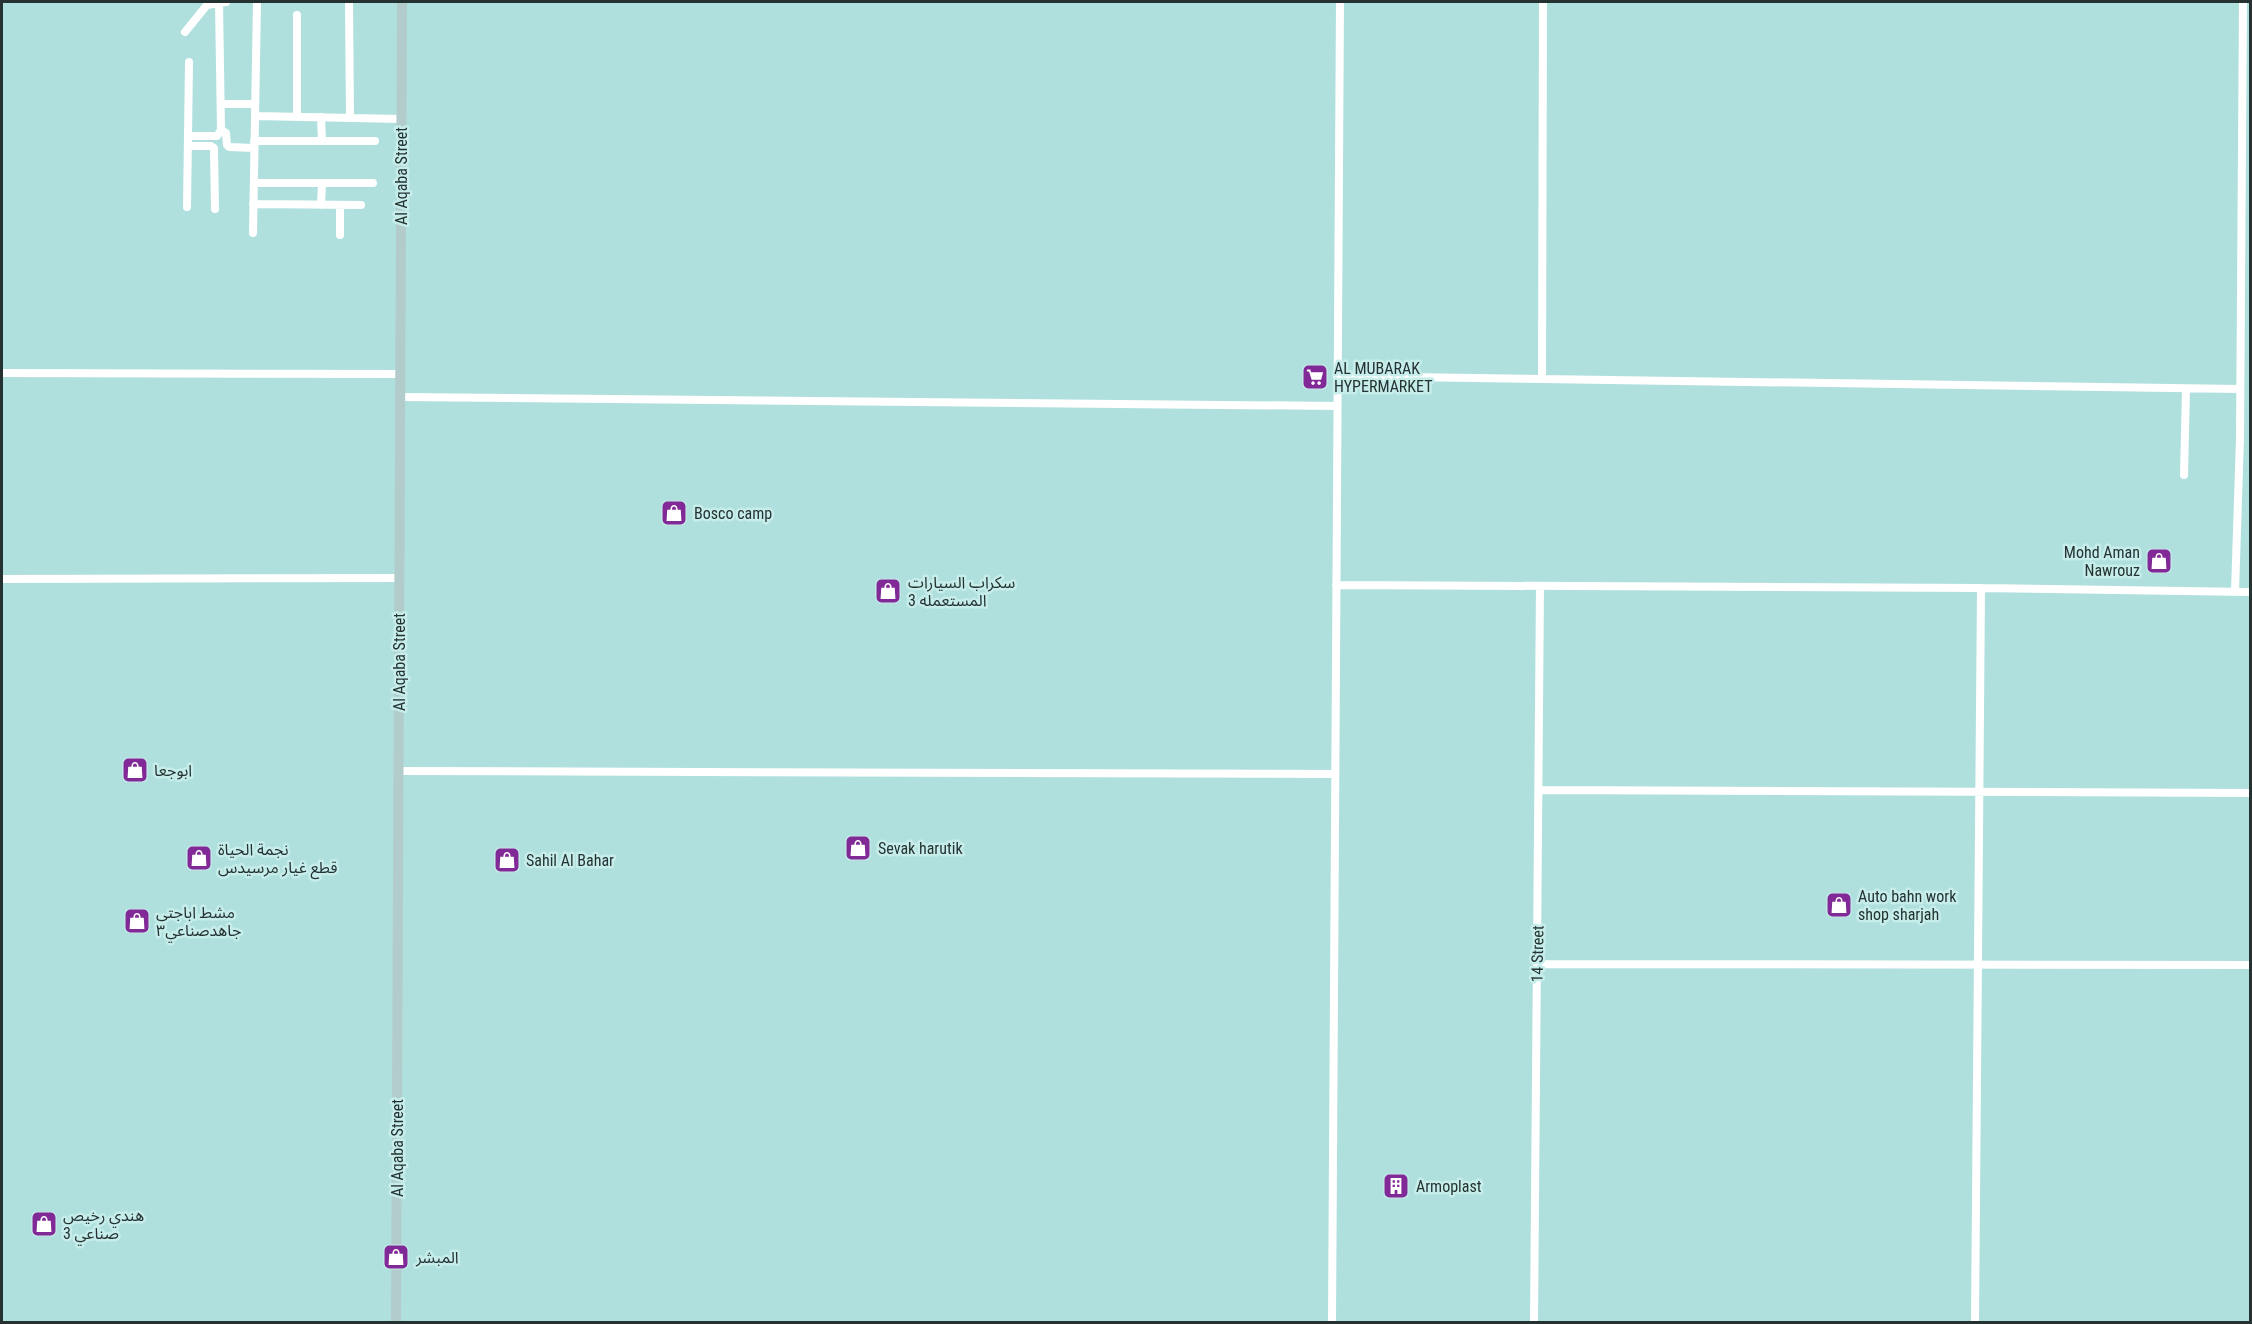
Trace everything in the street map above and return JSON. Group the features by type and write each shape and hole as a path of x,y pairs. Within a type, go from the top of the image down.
{"street":[{"path":"185,32 207,5 223,2 221,130 217,136 188,136"},
{"path":"253,233 257,2"},
{"path":"349,2 350,118"},
{"name":"Al Aqaba Street","path":"396,1323 402,2"},
{"path":"1332,1323 1340,2"},
{"path":"1542,379 1544,2"},
{"path":"2235,592 2240,389 2243,2"},
{"path":"297,15 297,116"},
{"path":"187,207 189,62"},
{"path":"221,104 255,104"},
{"path":"255,116 401,119"},
{"path":"321,117 322,141"},
{"path":"221,130 226,133 227,145 230,147 322,141 375,141"},
{"path":"188,146 212,146 214,148 215,209"},
{"path":"254,183 373,183"},
{"path":"321,183 321,205"},
{"path":"253,204 361,205"},
{"path":"340,205 340,235"},
{"path":"2,373 400,374"},
{"path":"1337,376 2240,389"},
{"path":"2184,475 2186,389"},
{"path":"400,397 1337,406"},
{"path":"2,579 399,578"},
{"path":"1336,585 1981,588 2250,592"},
{"name":"14 Street","path":"1534,1323 1540,586"},
{"path":"1975,1323 1981,588"},
{"path":"398,771 1335,774"},
{"path":"1539,790 2250,793"},
{"path":"1537,964 2250,965"}],"shaded area":[{"path":"2,2 2250,2 2250,1322 2,1322"}],"place":[{"name":"AL MUBARAK HYPERMARKET","path":"1315,377"},
{"name":"Bosco camp","path":"674,513"},
{"name":"Mohd Aman Nawrouz","path":"2159,561"},
{"name":"سكراب السيارات المستعمله 3","path":"888,591"},
{"name":"ابوجعا","path":"135,770"},
{"name":"Sevak harutik","path":"858,848"},
{"name":"نجمة الحياة قطع غيار مرسيدس","path":"199,858"},
{"name":"Sahil Al Bahar","path":"507,860"},
{"name":"Auto bahn work shop sharjah","path":"1839,905"},
{"name":"مشط اباجتي جاهدصناعي٣","path":"137,921"},
{"name":"Armoplast","path":"1396,1186"},
{"name":"هندي رخيص صناعي 3","path":"44,1224"},
{"name":"المبشر","path":"396,1257"}]}
